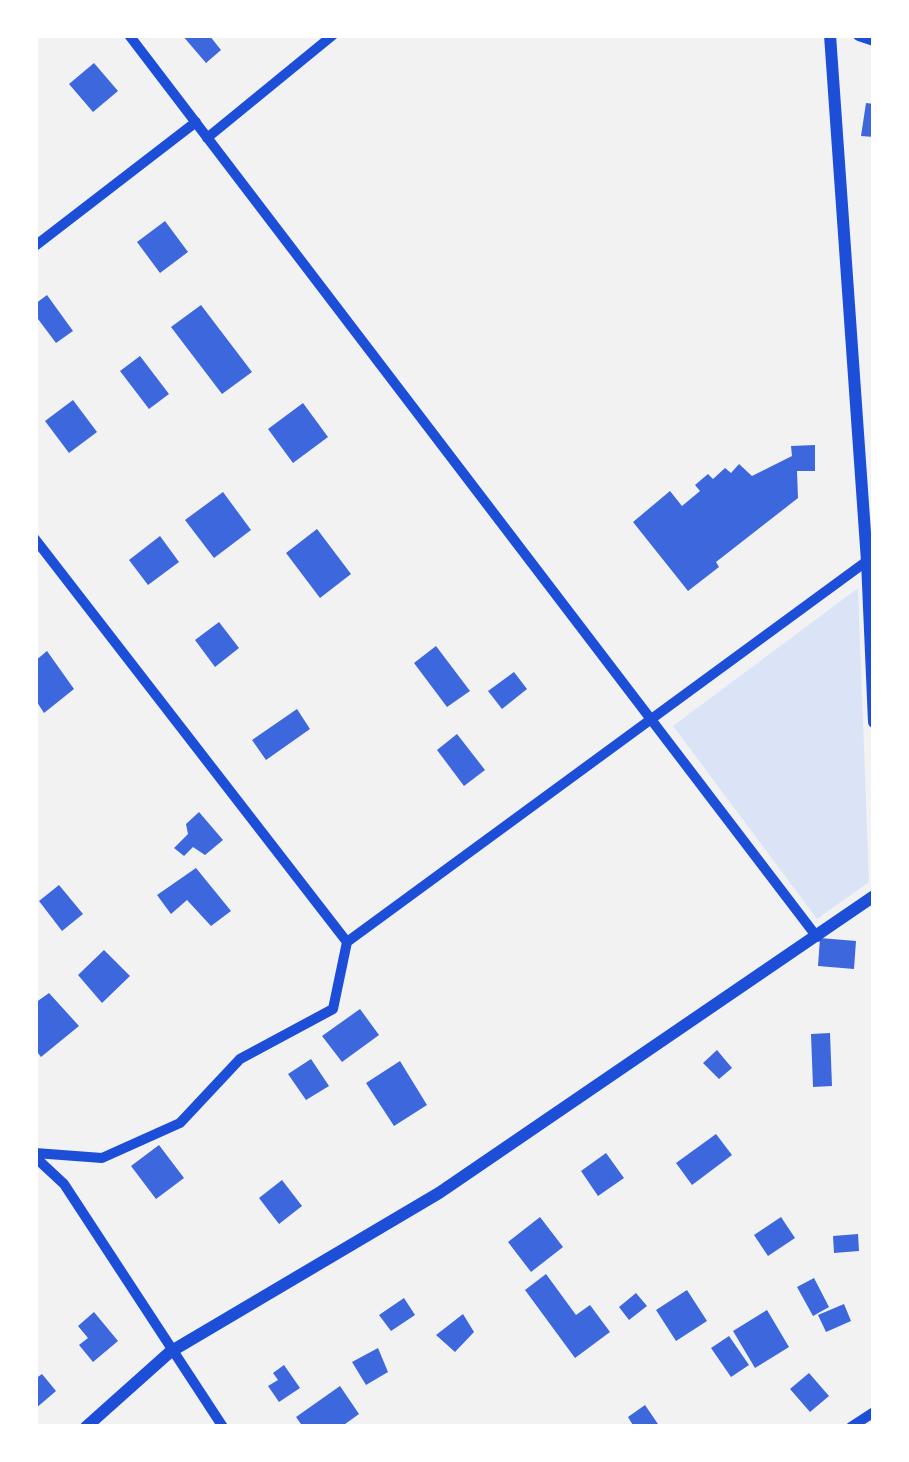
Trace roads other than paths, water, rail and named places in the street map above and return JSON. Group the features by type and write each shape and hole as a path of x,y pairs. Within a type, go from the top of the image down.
{"street":[{"path":"129,35 817,938"},
{"path":"208,138 333,35"},
{"path":"830,35 867,561 874,722"},
{"path":"859,35 874,40"},
{"path":"35,246 196,122"},
{"path":"35,540 348,942"},
{"path":"35,1155 102,1158 180,1123 240,1059 333,1009 348,942 867,561"},
{"path":"86,1427 170,1352 438,1194 874,896"},
{"path":"35,1155 64,1184 170,1352 223,1427"},
{"path":"851,1427 874,1412"}]}
